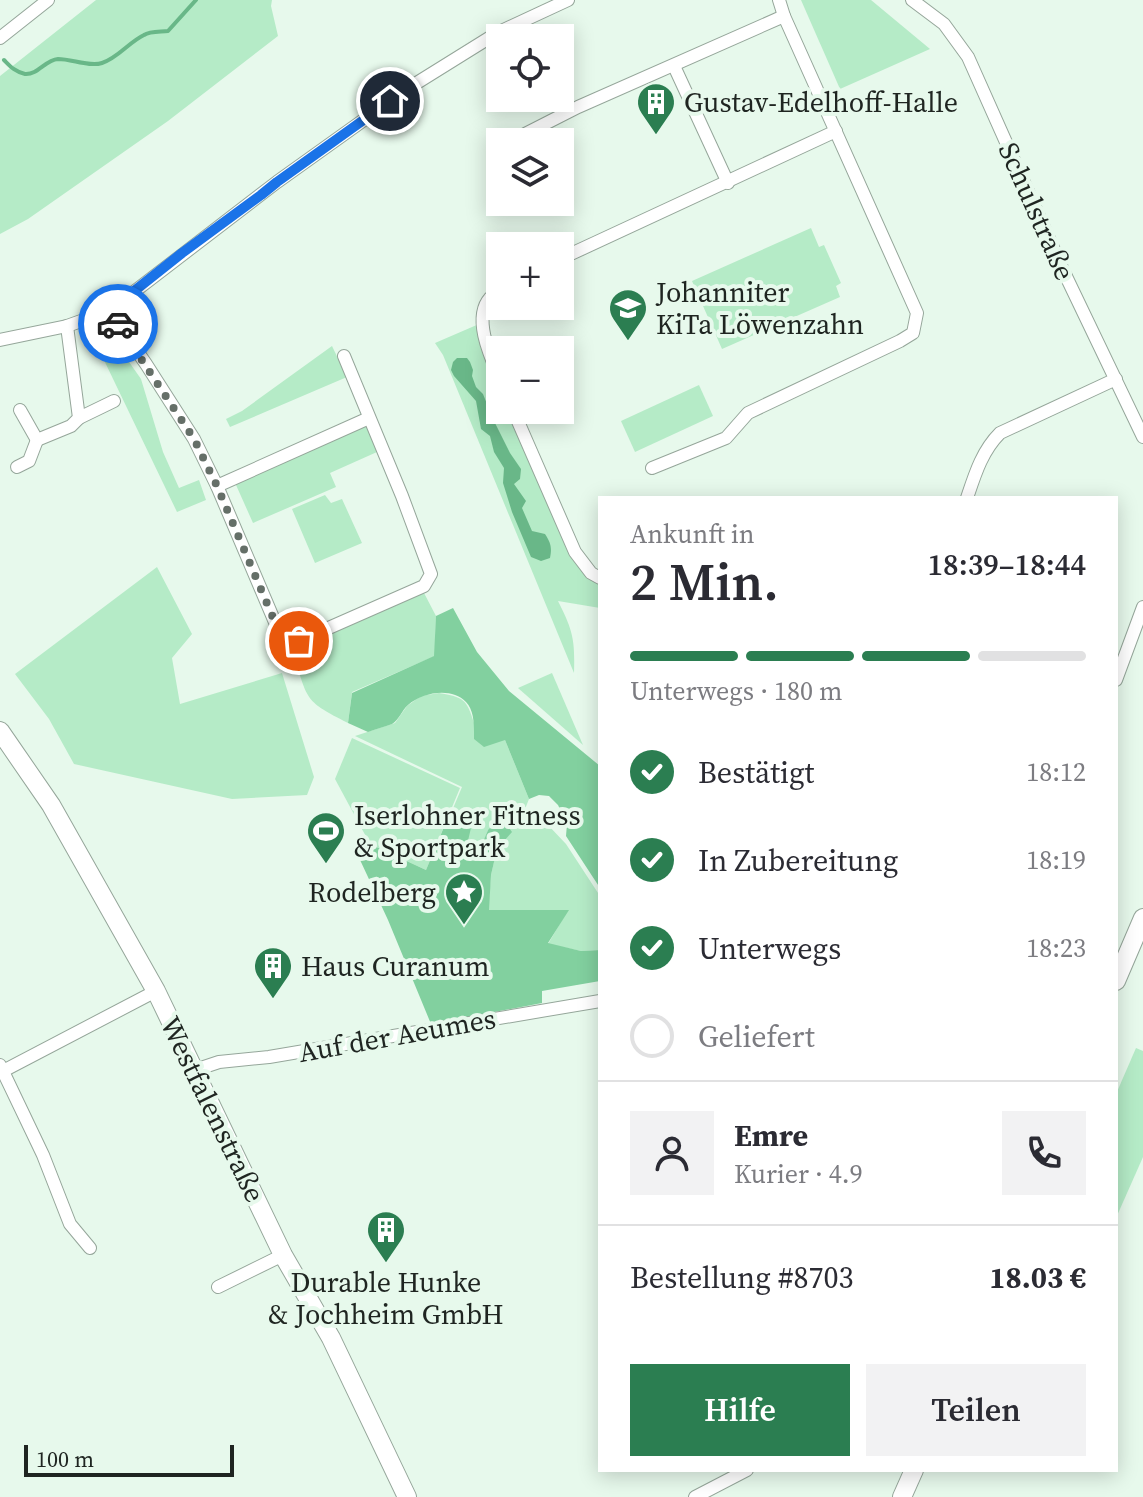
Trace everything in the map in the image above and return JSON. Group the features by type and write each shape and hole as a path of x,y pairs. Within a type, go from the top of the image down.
{"main road":[{"name":"Westfalenstraße","path":"1,734 51,805 156,991 283,1255 331,1338 407,1497"},
{"path":"1118,976 1143,918"},
{"path":"891,1497 899,1472"},
{"path":"902,1497 913,1472"}],"street":[{"path":"0,38 48,0"},
{"path":"0,340 67,326 109,311 277,182 407,89 497,33 568,0"},
{"path":"652,468 726,438 748,413 913,333 917,313 779,0"},
{"name":"Schulstraße","path":"912,0 944,24 968,57 1063,270 1143,437"},
{"path":"537,128 586,103 784,16"},
{"path":"674,66 728,183"},
{"path":"574,253 836,131"},
{"path":"486,309 482,322 486,341"},
{"path":"109,311 194,439 280,634 287,641 299,641 424,586 431,574 344,356"},
{"path":"67,326 79,418"},
{"path":"968,496 981,459 1000,433 1116,379"},
{"path":"17,467 29,461 37,440 71,426 79,418 114,401"},
{"path":"20,410 37,440"},
{"path":"217,486 369,418"},
{"path":"519,424 575,552 591,573 598,577"},
{"path":"1118,675 1143,607"},
{"path":"90,1248 70,1224 37,1141 2,1068 156,991"},
{"name":"Auf der Aeumes","path":"195,1070 219,1062 269,1057 598,1001"},
{"path":"218,1287 283,1255"},
{"path":"695,1497 743,1472"}],"shaded area":[{"path":"96,0 272,0 278,36 168,121 28,219 0,234 0,76"},
{"path":"801,0 871,0 930,49 840,89"},
{"path":"811,228 819,247 824,245 841,283 836,286 840,297 722,349 692,281"},
{"path":"479,324 486,340 486,424 523,424 576,544 598,577 598,608 558,601 572,636 574,673 443,355 435,343"},
{"path":"90,331 108,332 141,379 163,452 179,488 199,480 206,500 177,512"},
{"path":"332,346 347,377 230,427 226,419 242,411"},
{"path":"457,358 467,358 470,362 476,387 486,402 486,424 496,424 521,469 520,479 514,484 526,501 522,508 532,531 545,534 549,540 550,558 541,561 531,557 503,483 504,468 494,452 490,436 481,429 476,401 451,370"},
{"path":"699,385 713,416 635,452 621,421"},
{"path":"365,421 377,452 330,473 336,487 253,523 232,476"},
{"path":"325,495 331,503 342,499 362,543 315,563 292,509"},
{"path":"157,567 192,634 172,658 180,704 282,673 314,777 307,795 232,799 74,764 49,719 15,674"},
{"path":"424,593 436,616 435,656 352,692 348,723 323,710 310,698 294,656 299,648"},
{"path":"453,608 477,652 509,691 598,764 598,885 566,836 567,824 558,805 549,796 539,795 529,799 505,740 484,747 474,739 471,710 460,697 437,693 421,697 408,705 392,724 368,732 348,723 352,693 434,656 436,616"},
{"path":"552,673 583,745 518,688"},
{"path":"439,693 463,700 474,723 505,740 529,799 525,809 528,822 535,827 548,825 566,844 598,893 598,950 581,951 548,944 568,910 488,910 497,848 488,830 480,850 467,845 461,812 446,825 462,787 355,736 395,723 407,706 421,696"},
{"path":"352,738 460,788 426,870 370,844 335,779"},
{"path":"461,811 474,815 467,845 480,849 488,830 501,817 512,832 497,849 491,875 489,910 569,910 548,943 581,951 598,950 598,981 542,991 542,1003 431,1024 354,847 370,844 426,870 444,827"},
{"path":"1136,1048 1143,1051 1143,1157 1118,1213 1118,1089"}],"waterway":[{"path":"4,60 25,74 58,59 102,63 146,34 168,31 196,0"}],"way so far":[{"path":"118,324 194,439 280,634 287,641 299,641"}],"place":[{"name":"Gustav-Edelhoff-Halle","path":"656,136"},
{"name":"Johanniter KiTa Löwenzahn","path":"628,342"},
{"name":"Iserlohner Fitness & Sportpark","path":"326,865"},
{"name":"Rodelberg","path":"464,926"},
{"name":"Haus Curanum","path":"273,1000"},
{"name":"Durable Hunke & Jochheim GmbH","path":"386,1264"}],"route":[{"path":"118,324 109,311 277,182 390,101"}]}
